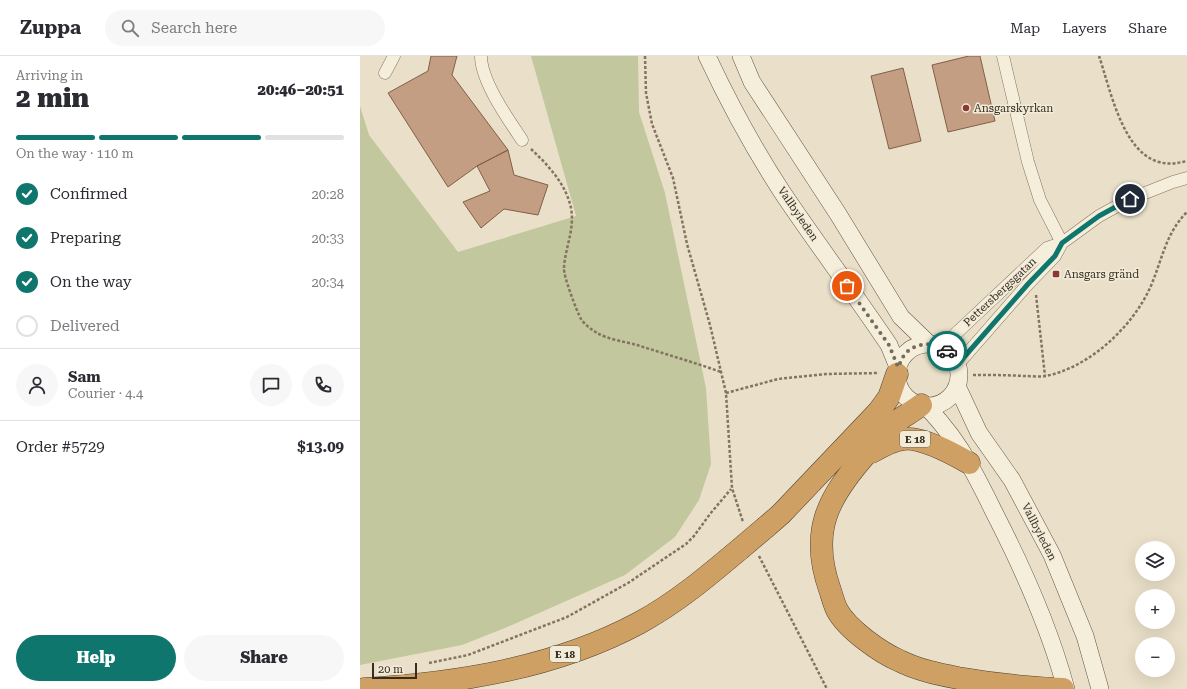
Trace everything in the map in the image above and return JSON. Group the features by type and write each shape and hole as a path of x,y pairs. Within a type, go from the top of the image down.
{"highway":[{"name":"E 18","path":"364,689 416,684 494,673 545,661 614,636 640,622 668,605 710,574 748,549 756,527 781,514 879,411 888,397 892,371"},
{"name":"E 18","path":"923,406 892,425 844,480 829,504 821,539 822,560 825,576 837,610 844,620 870,644 901,662 918,668 986,683 1065,689"},
{"name":"E 18","path":"861,459 888,443 904,439 915,439 944,450 969,463"}],"main road":[{"name":"Vallbyleden","path":"707,56 753,145 782,191 889,345 892,371"},
{"path":"741,56 752,82 838,214 901,316 935,345 951,354 958,364 959,379 954,392 945,401 938,404 923,406 910,400 904,394 892,371 911,350 918,346 935,345"},
{"name":"Vallbyleden","path":"957,386 979,433 1012,480 1052,555 1085,636 1100,689"},
{"name":"E 18","path":"923,406 939,420 969,463 1030,585 1049,635 1065,689"}],"street":[{"path":"385,73 394,56"},
{"path":"481,56 487,81 496,100 522,140"},
{"path":"1003,56 1028,162 1040,200 1062,243"},
{"name":"Pettersbergsgatan","path":"935,345 950,340 1047,248 1062,243 1099,216 1130,199 1187,178"},
{"name":"Pettersbergsgatan","path":"958,364 1028,284 1055,256 1062,243"}],"path":[{"path":"645,56 646,93 652,124 673,178 687,244 710,325 726,393 732,488 756,527"},
{"path":"1099,56 1121,124 1132,142 1147,156 1159,162 1170,164 1187,161"},
{"path":"522,140 552,170 568,197 571,208 572,222 564,270 578,313 586,325 599,335 681,358 721,372"},
{"path":"973,375 1045,376 1071,366 1107,344 1127,324 1143,301 1150,288 1167,240 1187,212"},
{"path":"1036,292 1045,376"},
{"path":"726,393 778,379 826,374 892,371"},
{"path":"423,665 468,655 567,617 628,583 686,544 732,488"},
{"path":"748,549 827,689"}],"green space":[{"path":"531,56 638,56 639,112 665,193 706,388 711,464 699,500 675,537 625,575 505,628 462,645 360,665 360,106 369,135 458,252 576,216"}],"building":[{"path":"431,56 457,56 452,75 508,150 477,166 448,187 388,93 428,71"},
{"path":"969,56 980,56 995,121 948,132 932,65"},
{"path":"903,68 921,141 889,149 871,76"},
{"path":"508,150 514,175 548,185 538,215 504,209 481,228 463,202 490,191 477,166"}],"way so far":[{"path":"847,286 889,345 898,367 904,356 918,346 928,343 941,346 947,351"}],"place":[{"name":"Ansgarskyrkan","path":"966,108"},
{"name":"Ansgars gränd","path":"1056,274"}],"route":[{"path":"947,351 958,364 1028,284 1055,256 1062,243 1099,216 1130,199"}]}
